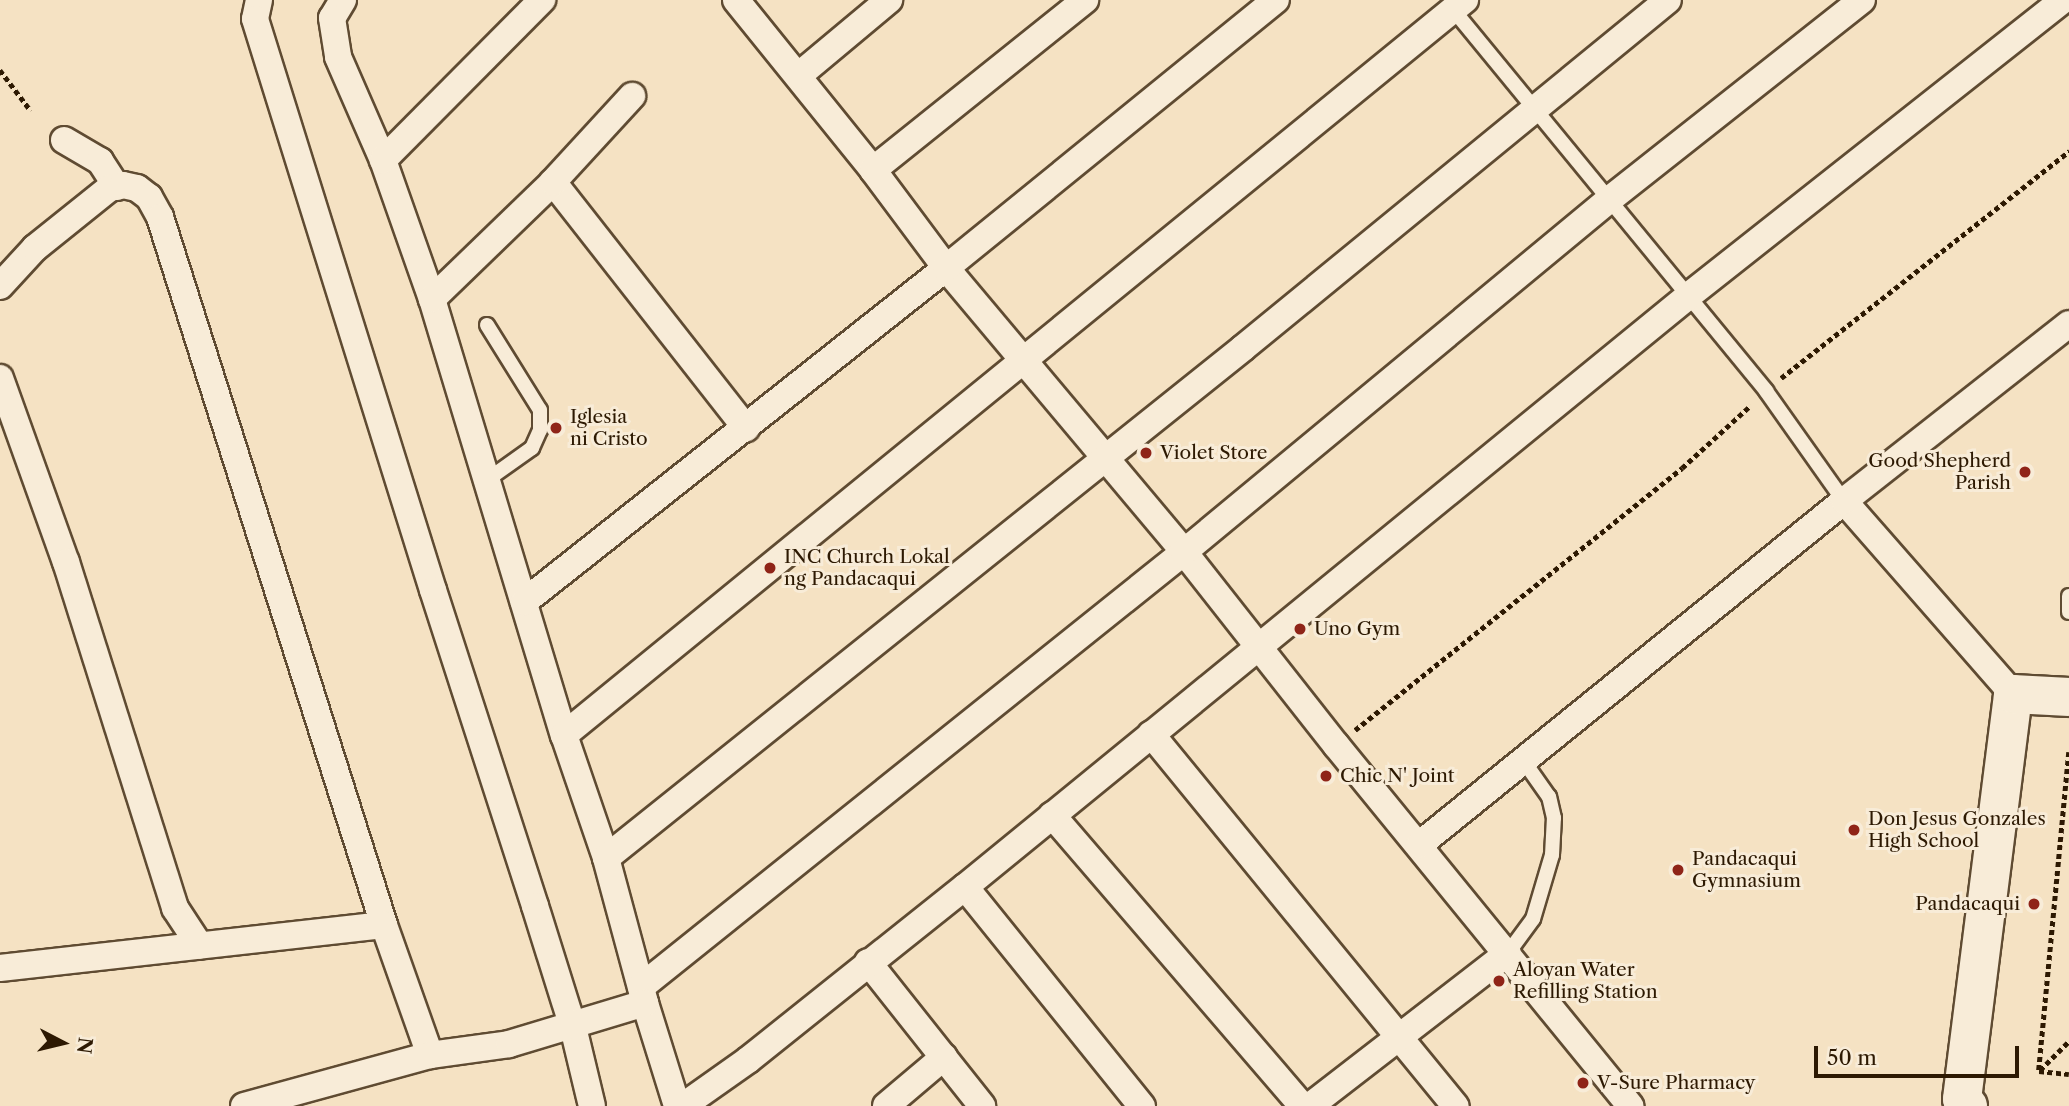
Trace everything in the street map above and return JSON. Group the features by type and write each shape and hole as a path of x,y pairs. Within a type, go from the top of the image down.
{"street":[{"path":"259,0 255,19 321,238 573,1027 592,1106"},
{"path":"343,0 332,18 338,57 383,160 432,299 564,735 606,858 643,995 677,1106"},
{"path":"383,160 542,0"},
{"path":"736,0 873,170 946,268 1261,646 1336,745 1630,1106"},
{"path":"798,76 889,0"},
{"path":"873,170 1085,0"},
{"path":"524,602 946,268 1276,0"},
{"path":"606,858 1105,459 1668,0"},
{"path":"244,1106 430,1055 509,1044 573,1027 643,995 1611,200 1862,0"},
{"path":"683,1106 748,1060 965,887 1687,296 2063,0"},
{"path":"564,735 1454,3"},
{"path":"432,299 553,182 632,96"},
{"path":"64,140 100,161 117,187"},
{"path":"553,182 746,428"},
{"path":"0,286 35,248 95,199 117,187 137,188 149,197 160,217 384,925 430,1055"},
{"path":"1419,845 1844,500 2069,324"},
{"path":"0,378 66,562 175,908 200,946"},
{"path":"1844,500 2013,694 2069,697"},
{"path":"1961,1104 2013,694"},
{"path":"1151,734 1456,1106"},
{"path":"1052,815 1302,1106"},
{"path":"965,887 1142,1106"},
{"path":"0,968 384,925"},
{"path":"1310,1106 1508,953"},
{"path":"868,962 982,1106"},
{"path":"886,1106 944,1058"}],"lane":[{"path":"1454,3 1534,107 1766,391 1844,500"},
{"path":"487,325 540,410 540,430 532,448 487,480"},
{"path":"2069,596 2069,612"},
{"path":"1508,953 1533,919 1552,855 1554,818 1549,797 1523,760"}],"path":[{"path":"0,70 30,111"},
{"path":"1336,745 1682,468 1766,391 2069,151"},
{"path":"2039,1071 2069,752"},
{"path":"2039,1071 2069,1041"},
{"path":"2039,1071 2069,1074"}],"place":[{"name":"Iglesia ni Cristo","path":"556,428"},
{"name":"Violet Store","path":"1146,453"},
{"name":"Good Shepherd Parish","path":"2025,472"},
{"name":"INC Church Lokal ng Pandacaqui","path":"770,568"},
{"name":"Uno Gym","path":"1300,629"},
{"name":"Chic N' Joint","path":"1326,776"},
{"name":"Don Jesus Gonzales High School","path":"1854,830"},
{"name":"Pandacaqui Gymnasium","path":"1678,870"},
{"name":"Pandacaqui","path":"2034,904"},
{"name":"Aloyan Water Refilling Station","path":"1499,981"},
{"name":"V-Sure Pharmacy","path":"1583,1083"}]}
